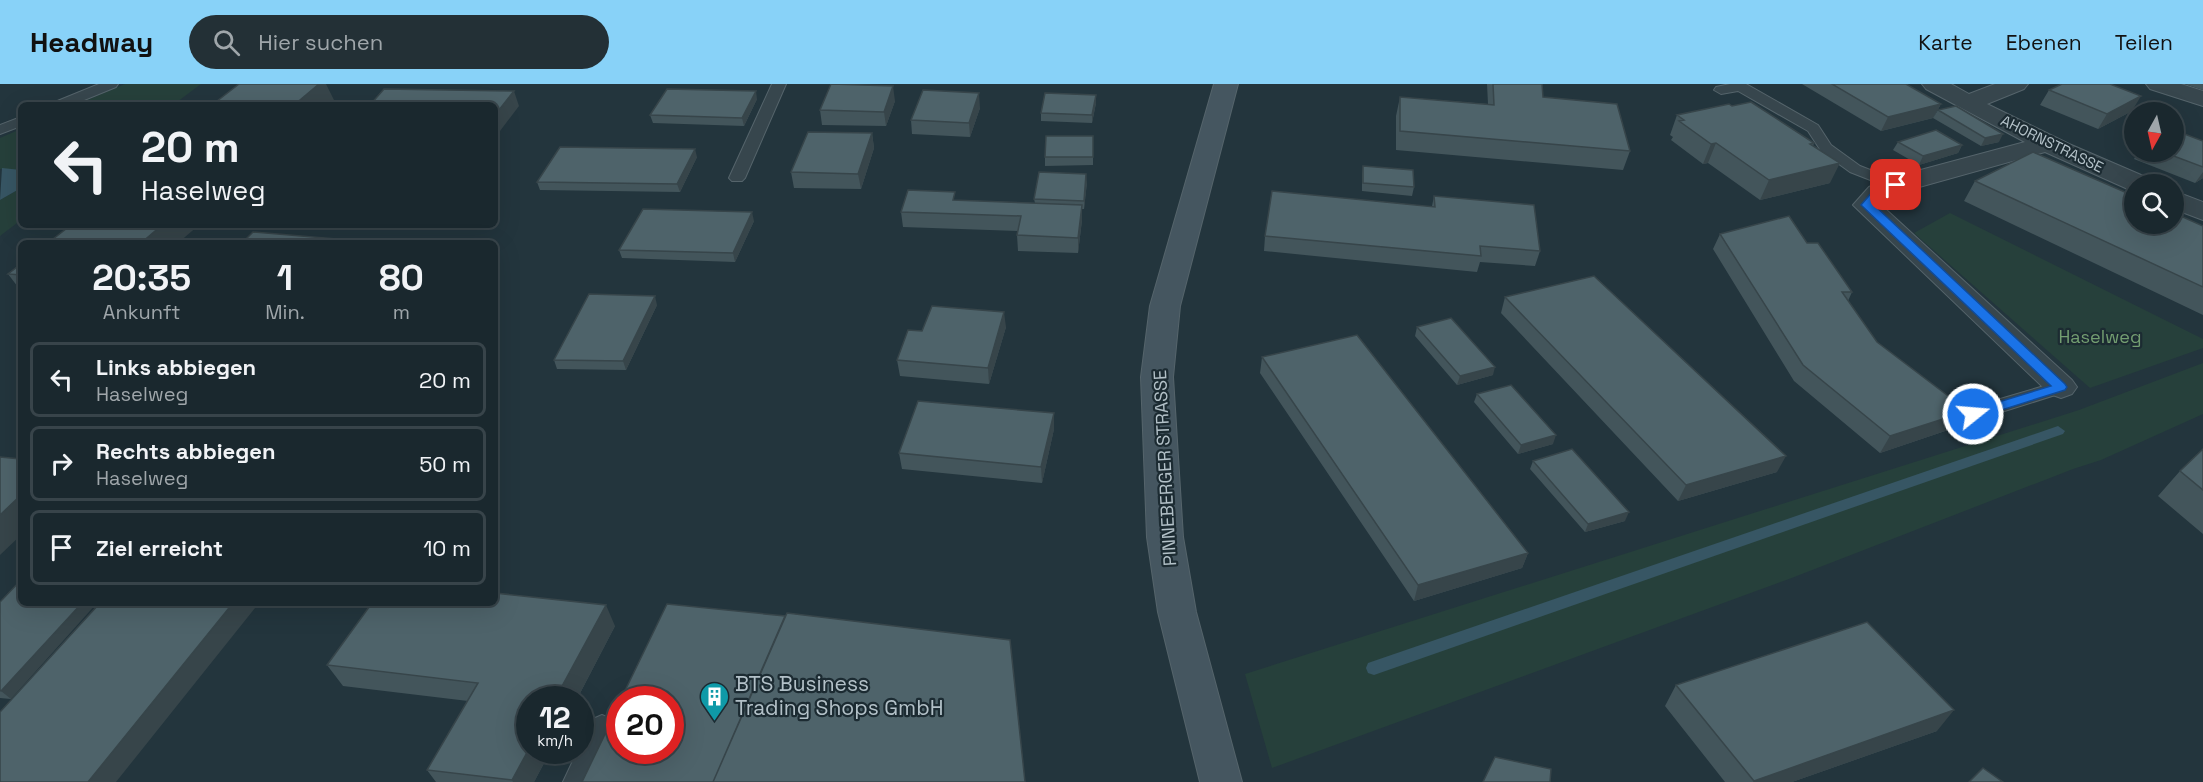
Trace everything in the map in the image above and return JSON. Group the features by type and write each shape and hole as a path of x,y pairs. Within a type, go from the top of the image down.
{"main road":[{"name":"PINNEBERGER STRASSE","path":"1221,782 1177,612 1165,537 1157,377 1165,306 1226,84"}],"street":[{"name":"AHORNSTRASSE","path":"1934,84 1967,103 2124,177"},
{"name":"AHORNSTRASSE","path":"1967,103 2016,84"},
{"path":"2158,84 2203,99"},
{"path":"2049,143 1896,185 1878,193 1866,205 2061,387"}],"lane":[{"path":"67,102 111,84"},
{"path":"736,178 779,84"},
{"path":"1720,90 1740,86 1813,128 1826,148 1855,169 1896,185"},
{"path":"0,130 18,122"},
{"path":"1935,411 1973,414 2061,387"},
{"path":"576,782 602,726"}],"green space":[{"path":"125,84 201,84 177,102 83,102"},
{"path":"18,130 18,170 0,169 0,138"},
{"path":"18,190 18,222 0,236 0,200"},
{"name":"Haselweg","path":"1950,213 2203,339 2203,348 2090,388 1914,233"},
{"path":"2203,363 2203,414 2101,460 1789,579 1272,768 1245,674 2079,410"}],"water":[{"path":"2,168 18,170 18,190 0,200"}],"building":[{"path":"239,84 319,84 298,102 216,102"},
{"path":"831,84 893,86 884,112 820,110"},
{"path":"1493,84 1542,84 1543,97 1617,104 1630,151 1400,131 1400,97 1494,105"},
{"path":"1832,84 1906,84 1941,104 1888,117"},
{"path":"2062,84 2110,84 2141,96 2130,102 2124,102 2124,105 2107,114 2049,90"},
{"path":"384,89 514,91 498,111 498,102 373,102"},
{"path":"667,89 756,91 742,118 650,115"},
{"path":"923,90 979,93 969,123 911,120"},
{"path":"1045,93 1096,95 1092,115 1041,113"},
{"path":"1751,102 1840,163 1769,180 1716,143 1711,144 1679,121 1684,120 1677,115 1729,104 1732,106"},
{"path":"1956,106 2003,134 1985,138 1938,110"},
{"path":"1936,130 1962,145 1923,156 1898,142"},
{"path":"808,132 872,133 858,174 791,172"},
{"path":"2184,134 2203,141 2203,167 2184,160"},
{"path":"1046,136 1093,136 1093,157 1045,157"},
{"path":"560,147 695,149 677,184 537,182"},
{"path":"2033,152 2124,192 2124,234 2184,234 2184,217 2203,226 2203,287 1975,181"},
{"path":"1363,166 1413,170 1414,187 1363,183"},
{"path":"1039,172 1086,174 1084,201 1034,199"},
{"path":"908,190 955,192 953,200 1082,205 1078,238 1017,235 1021,216 901,212"},
{"path":"1272,191 1435,207 1434,196 1534,205 1540,251 1480,246 1481,256 1265,236"},
{"path":"643,209 752,212 733,253 619,250"},
{"path":"1789,216 1807,243 1818,243 1852,292 1842,292 1877,342 1968,411 1890,436 1803,365 1720,234"},
{"path":"67,228 158,228 144,240 52,240"},
{"path":"253,232 348,240 245,240"},
{"path":"18,266 18,275 8,274"},
{"path":"1594,276 1786,456 1686,485 1505,297"},
{"path":"589,294 655,296 623,361 554,360"},
{"path":"932,306 1004,312 988,368 897,360 908,330 922,331"},
{"path":"1451,318 1495,367 1460,376 1417,327"},
{"path":"1357,335 1528,553 1418,585 1262,357"},
{"path":"1511,385 1556,435 1521,445 1477,394"},
{"path":"918,401 1054,413 1041,467 899,453"},
{"path":"1572,449 1629,512 1588,524 1533,461"},
{"path":"2203,449 2203,490 2180,471"},
{"path":"0,457 18,459 18,498 0,515"},
{"path":"18,583 18,606 79,606 1,691 0,690 0,602"},
{"path":"498,593 606,605 562,686 516,686 516,764 521,764 512,780 427,770 478,683 327,665 370,606 498,606"},
{"name":"BTS Business Trading Shops GmbH","path":"667,604 785,616 713,782 582,782 591,764 594,764 594,757 606,732 606,764 684,764 684,686 627,686"},
{"path":"97,606 231,606 88,782 0,782 0,712"},
{"path":"787,613 1010,640 1025,782 713,782"},
{"path":"1867,622 1954,710 1754,781 1676,685"},
{"path":"1495,757 1551,769 1550,782 1483,782"},
{"path":"1983,768 2003,782 1969,782"}],"waterway":[{"path":"1374,668 2058,431"}],"place":[{"name":"BTS Business Trading Shops GmbH","path":"714,722"}],"route":[{"path":"1896,185 1878,193 1866,205 2061,387 1973,414"}]}
